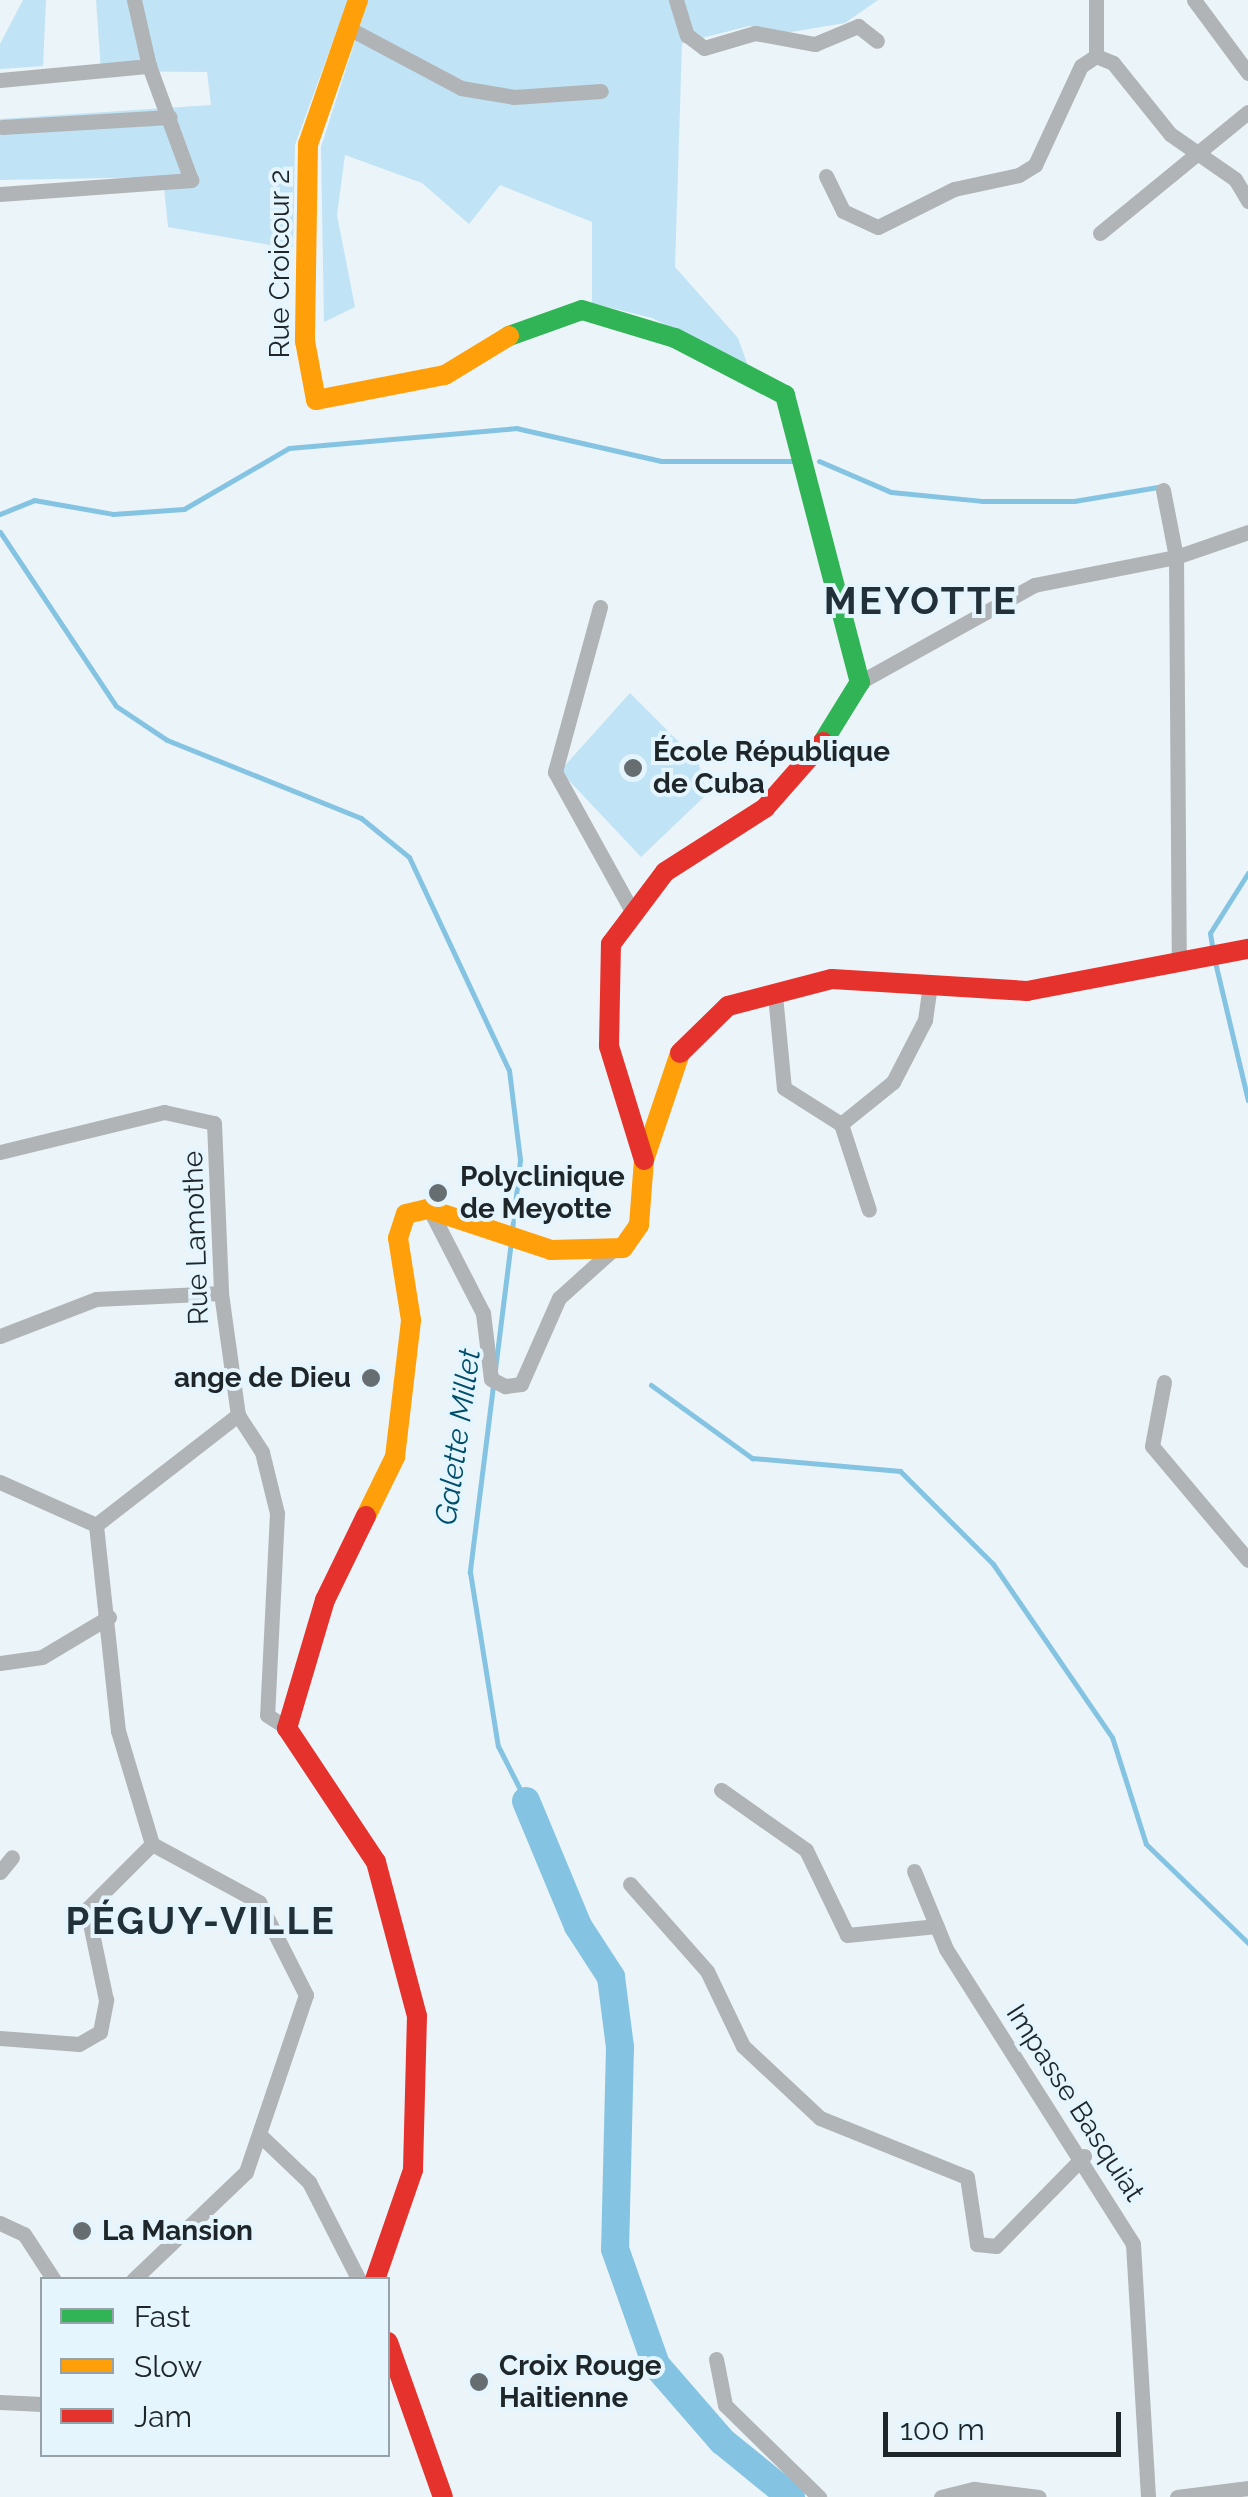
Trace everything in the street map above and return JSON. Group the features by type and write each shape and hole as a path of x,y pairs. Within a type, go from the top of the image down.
{"street":[{"path":"0,194 186,183 192,170 149,66 134,0"},
{"name":"Rue Croicour 2","path":"358,0 352,30 308,144 305,341 316,400 445,375 494,341 582,310 724,358 786,396 798,424 860,682"},
{"path":"676,0 688,35 704,48 755,33 815,44 858,26 876,41"},
{"path":"1096,0 1096,56 1196,152 1236,178 1248,201"},
{"path":"1194,0 1248,74"},
{"path":"352,30 460,88 514,98 601,91"},
{"path":"826,176 842,211 878,226 954,189 1034,165 1080,66 1096,56"},
{"path":"0,80 149,66"},
{"path":"1100,233 1188,169 1196,152 1248,112"},
{"path":"2,126 170,117"},
{"path":"1163,490 1176,557 1180,963"},
{"path":"644,1160 609,1046 604,990 611,944 665,872 764,808 850,713 860,682 1034,585 1176,557 1248,532"},
{"path":"600,607 555,772 632,911"},
{"path":"428,1209 483,1313 498,1384 521,1384 539,1326 640,1224 644,1160 680,1052 704,1020 774,994 832,979 1027,990 1248,949"},
{"path":"841,1124 893,1082 925,1020 930,985"},
{"path":"774,994 784,1088 841,1124 870,1210"},
{"name":"Rue Lamothe","path":"0,1152 164,1112 214,1123 221,1293 238,1415 262,1452 278,1514 267,1714 287,1728 376,1862 417,2016 412,2170 376,2277"},
{"path":"287,1728 325,1600 396,1457 411,1320 398,1232 406,1214 428,1209 551,1250 610,1252"},
{"path":"0,1336 96,1299 221,1293"},
{"path":"1164,1382 1152,1446 1248,1560"},
{"path":"96,1525 238,1415"},
{"path":"0,1482 96,1525"},
{"path":"96,1525 110,1617 118,1731 152,1844 259,1902 293,1956 306,1995 262,2138 229,2192 136,2277"},
{"path":"0,1663 42,1658 110,1617"},
{"path":"721,1790 806,1850 852,1938 936,1926"},
{"path":"0,2038 78,2044 100,2032 106,2000 87,1910 94,1892 152,1844"},
{"path":"0,1872 12,1857"},
{"name":"Impasse Basquiat","path":"914,1871 936,1926 1084,2156 1133,2244 1148,2497"},
{"path":"630,1884 707,1971 743,2046 820,2118 967,2177 977,2244 996,2246 1084,2156"},
{"path":"262,2138 308,2182 357,2277"},
{"path":"0,2223 24,2234 52,2277"},
{"path":"390,2348 444,2497"},
{"path":"716,2359 726,2405 820,2497"},
{"path":"0,2402 40,2404"},
{"path":"1177,2497 1248,2488"},
{"path":"942,2497 974,2489 1039,2497"}],"shaded area":[{"path":"23,0 46,0 43,66 0,69 0,44"},
{"path":"96,0 348,0 295,145 293,249 168,227 163,177 0,180 0,119 211,105 207,72 101,71"},
{"path":"368,0 878,0 845,23 785,33 749,26 682,43 675,267 738,338 748,366 652,318 592,303 592,222 500,185 469,224 422,183 345,155 337,215 355,307 324,322 321,147"},
{"path":"630,693 698,761 707,794 641,857 560,771"}],"waterway":[{"path":"0,514 34,500 113,514 184,509 289,448 516,428 661,461 797,461"},
{"path":"819,461 891,492 982,501 1074,501 1158,487"},
{"name":"Galette Millet","path":"0,532 116,706 167,740 361,818 409,857 509,1070 520,1160 512,1230"},
{"path":"1213,952 1210,933 1248,873"},
{"path":"1215,962 1248,1100"},
{"name":"Galette Millet","path":"511,1241 470,1572 498,1746 526,1801"},
{"path":"651,1385 752,1458 900,1471 993,1564 1112,1737 1146,1844 1248,1943"},
{"name":"Galette Millet","path":"526,1801 578,1926 611,1977 620,2047 615,2249 656,2365 722,2441 791,2497"}],"traffic: fast":[{"path":"509,336 582,310 675,338 785,395 860,682 823,742"}],"traffic: slow":[{"path":"358,0 308,144 305,341 316,400 445,375 509,336"},
{"path":"366,1516 395,1457 411,1320 398,1238 406,1214 428,1209 551,1250 623,1248 639,1225 644,1160 680,1053"}],"traffic: jam":[{"path":"644,1160 609,1046 611,944 665,872 765,808 823,742"},
{"path":"680,1053 728,1006 832,979 1027,991 1248,949"},
{"path":"366,1516 325,1600 287,1728 376,1862 417,2016 413,2170 376,2277"},
{"path":"390,2348 443,2497"}],"place":[{"name":"École République de Cuba","path":"633,768"},
{"name":"Polyclinique de Meyotte","path":"438,1193"},
{"name":"ange de Dieu","path":"371,1378"},
{"name":"La Mansion","path":"82,2231"},
{"name":"Croix Rouge Haitienne","path":"479,2382"}],"district":[{"name":"MEYOTTE","path":"921,601"},
{"name":"PÉGUY-VILLE","path":"201,1921"}]}
